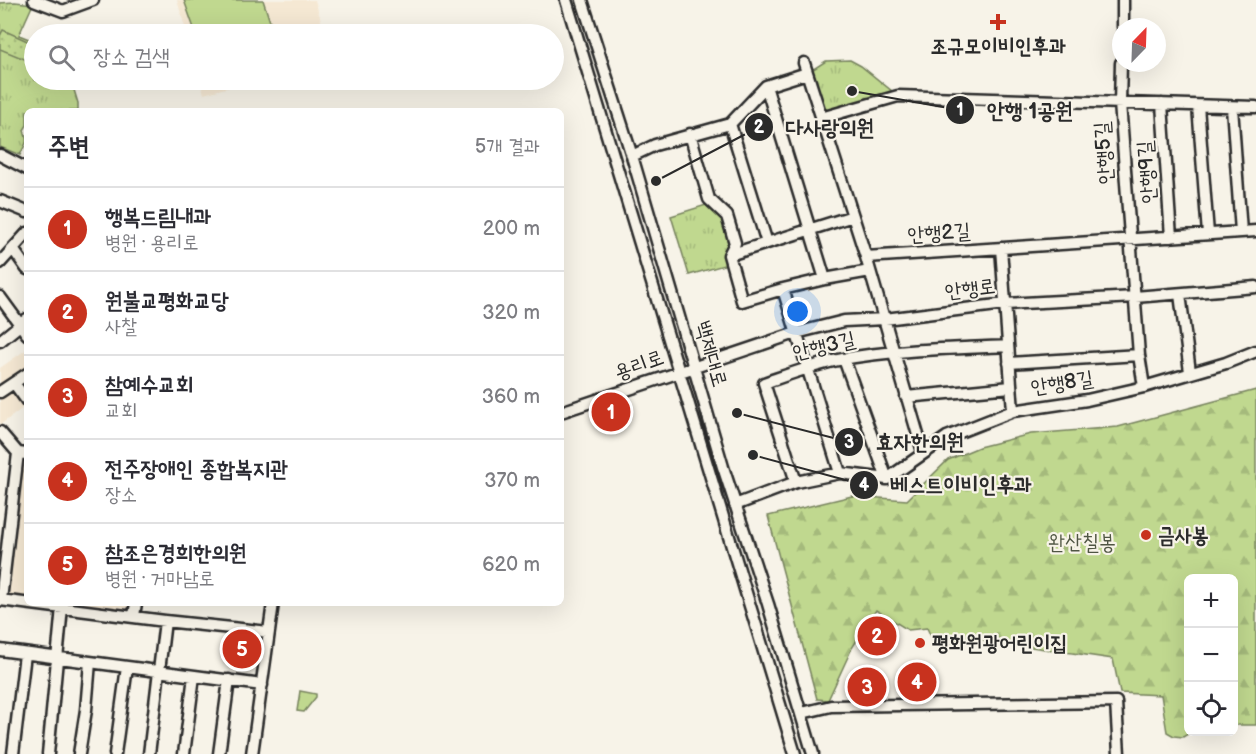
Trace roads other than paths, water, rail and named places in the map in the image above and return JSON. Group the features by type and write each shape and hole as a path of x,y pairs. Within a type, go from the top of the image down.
{"street":[{"name":"백제대로","path":"566,0 795,754"},
{"name":"백제대로","path":"582,0 632,156 735,505 813,754"},
{"path":"1123,18 1124,0"},
{"path":"40,1 63,11 87,1"},
{"path":"632,156 655,145 730,124 766,87 805,68 885,319 923,452"},
{"name":"안행5길","path":"1121,72 1120,103 1130,239 1139,355 1144,387"},
{"path":"766,87 825,279"},
{"path":"821,118 897,96 1256,107"},
{"name":"안행9길","path":"1162,104 1170,237"},
{"path":"1198,105 1208,234"},
{"path":"1232,106 1241,232"},
{"path":"730,124 767,243"},
{"path":"690,134 709,199 727,216 735,243 729,255 742,301 825,279 870,271"},
{"path":"0,155 24,167"},
{"path":"0,201 24,211"},
{"path":"729,255 853,216"},
{"path":"1130,239 1256,231"},
{"path":"0,263 24,236"},
{"name":"안행2길","path":"866,258 1130,239"},
{"path":"1001,248 1013,411"},
{"path":"13,249 24,264"},
{"name":"안행로","path":"695,367 796,333 844,321 885,319 1005,304 1180,294 1256,287"},
{"path":"783,289 840,473"},
{"path":"1180,294 1190,372"},
{"path":"0,297 23,322 0,341"},
{"name":"안행3길","path":"796,482 764,383 806,368 844,359 894,353 1008,346"},
{"name":"안행8길","path":"887,479 947,437 1013,411 1088,400 1144,387 1226,363 1256,351"},
{"path":"1009,363 1139,355"},
{"path":"735,505 796,482 840,473 887,479 844,359"},
{"name":"용리로","path":"564,411 695,367"},
{"path":"0,392 24,376"},
{"path":"14,382 24,397"},
{"path":"906,397 1011,387"},
{"path":"0,432 22,454 0,600 24,603"},
{"path":"53,606 269,632"},
{"path":"134,616 136,606"},
{"path":"252,754 273,606"},
{"path":"48,754 62,607"},
{"path":"149,754 165,621"},
{"path":"0,650 262,685"},
{"path":"13,754 26,654"},
{"path":"79,754 90,662"},
{"path":"115,754 119,711 127,667"},
{"path":"184,754 194,676"},
{"path":"219,754 229,680"},
{"path":"802,713 831,706 1116,702 1119,754"}],"place":[{"name":"조규모이비인후과","path":"998,22"},
{"name":"안행 1공원","path":"852,91"},
{"name":"다사랑의원","path":"656,181"},
{"name":"행복드림내과","path":"611,412"},
{"name":"효자한의원","path":"737,413"},
{"name":"베스트이비인후과","path":"753,455"},
{"name":"금사봉","path":"1146,535"},
{"name":"원불교평화교당","path":"877,636"},
{"name":"평화원광어린이집","path":"920,643"},
{"name":"참조은경희한의원","path":"242,649"},
{"name":"전주장애인 종합복지관","path":"917,682"},
{"name":"참예수교회","path":"867,687"}],"park label":[{"name":"완산칠봉","path":"1082,542"}]}
